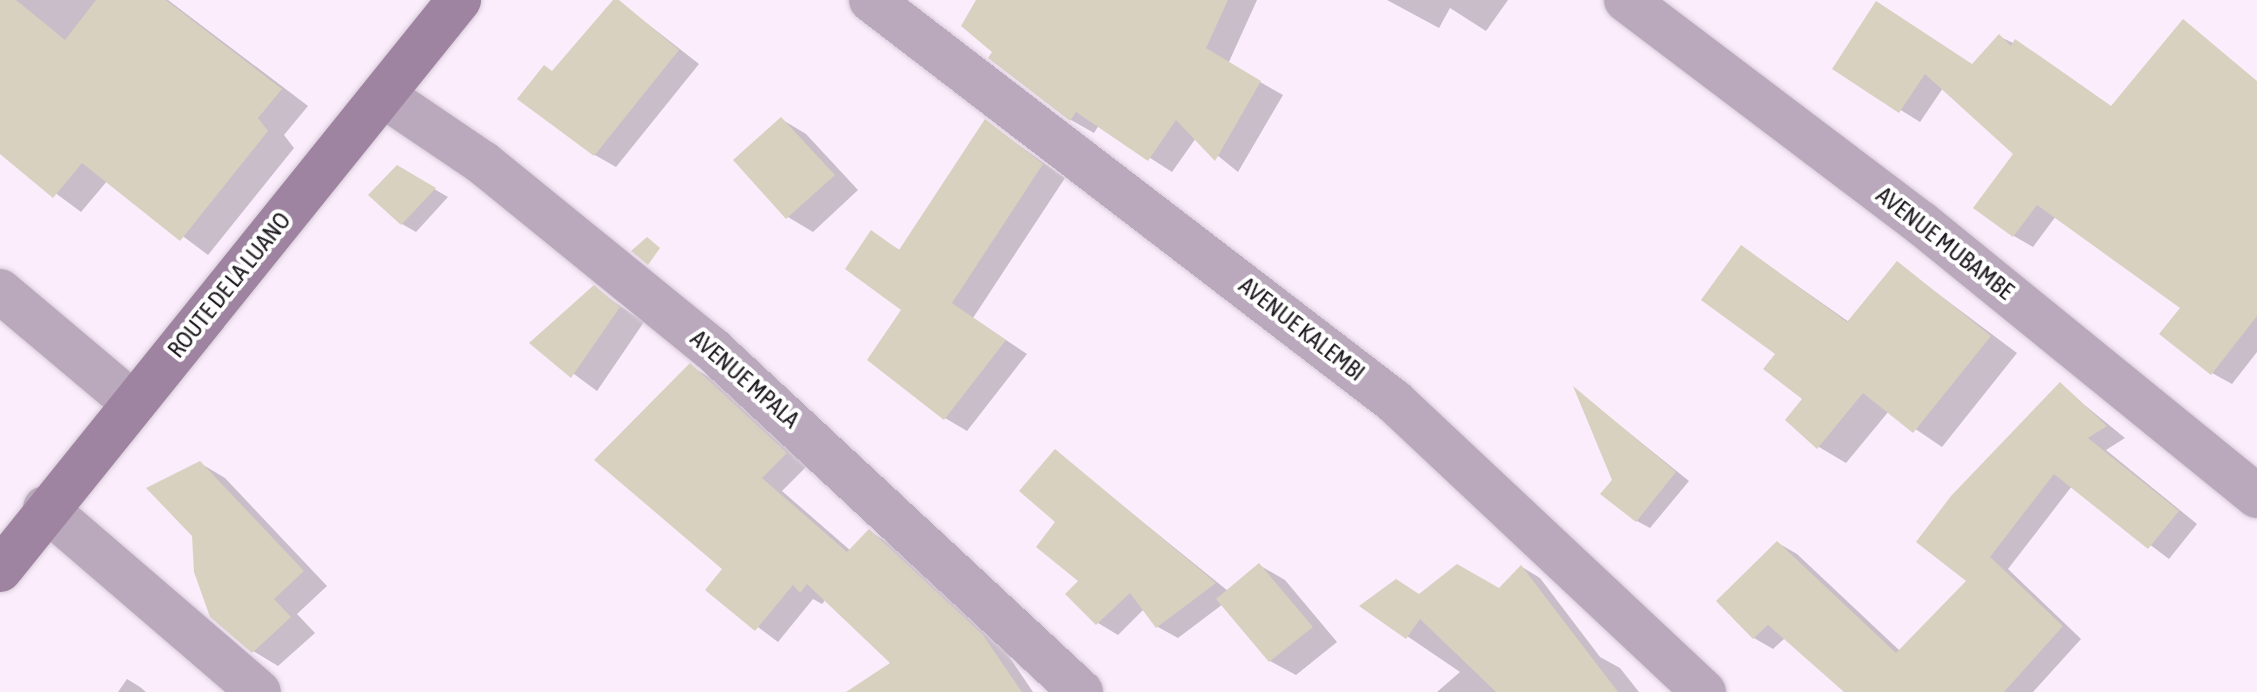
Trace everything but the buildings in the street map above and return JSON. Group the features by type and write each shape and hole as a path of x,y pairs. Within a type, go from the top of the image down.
{"street":[{"name":"ROUTE DE LA LUANO","path":"0,570 45,508 384,96 459,0"},
{"name":"AVENUE KALEMBI","path":"871,0 1395,402 1704,692"},
{"name":"AVENUE MUBAMBE","path":"1626,0 1921,223 2257,496"},
{"name":"AVENUE MPALA","path":"384,96 483,163 712,349 1081,692"},
{"path":"0,291 133,403"},
{"path":"45,508 259,692"}]}
